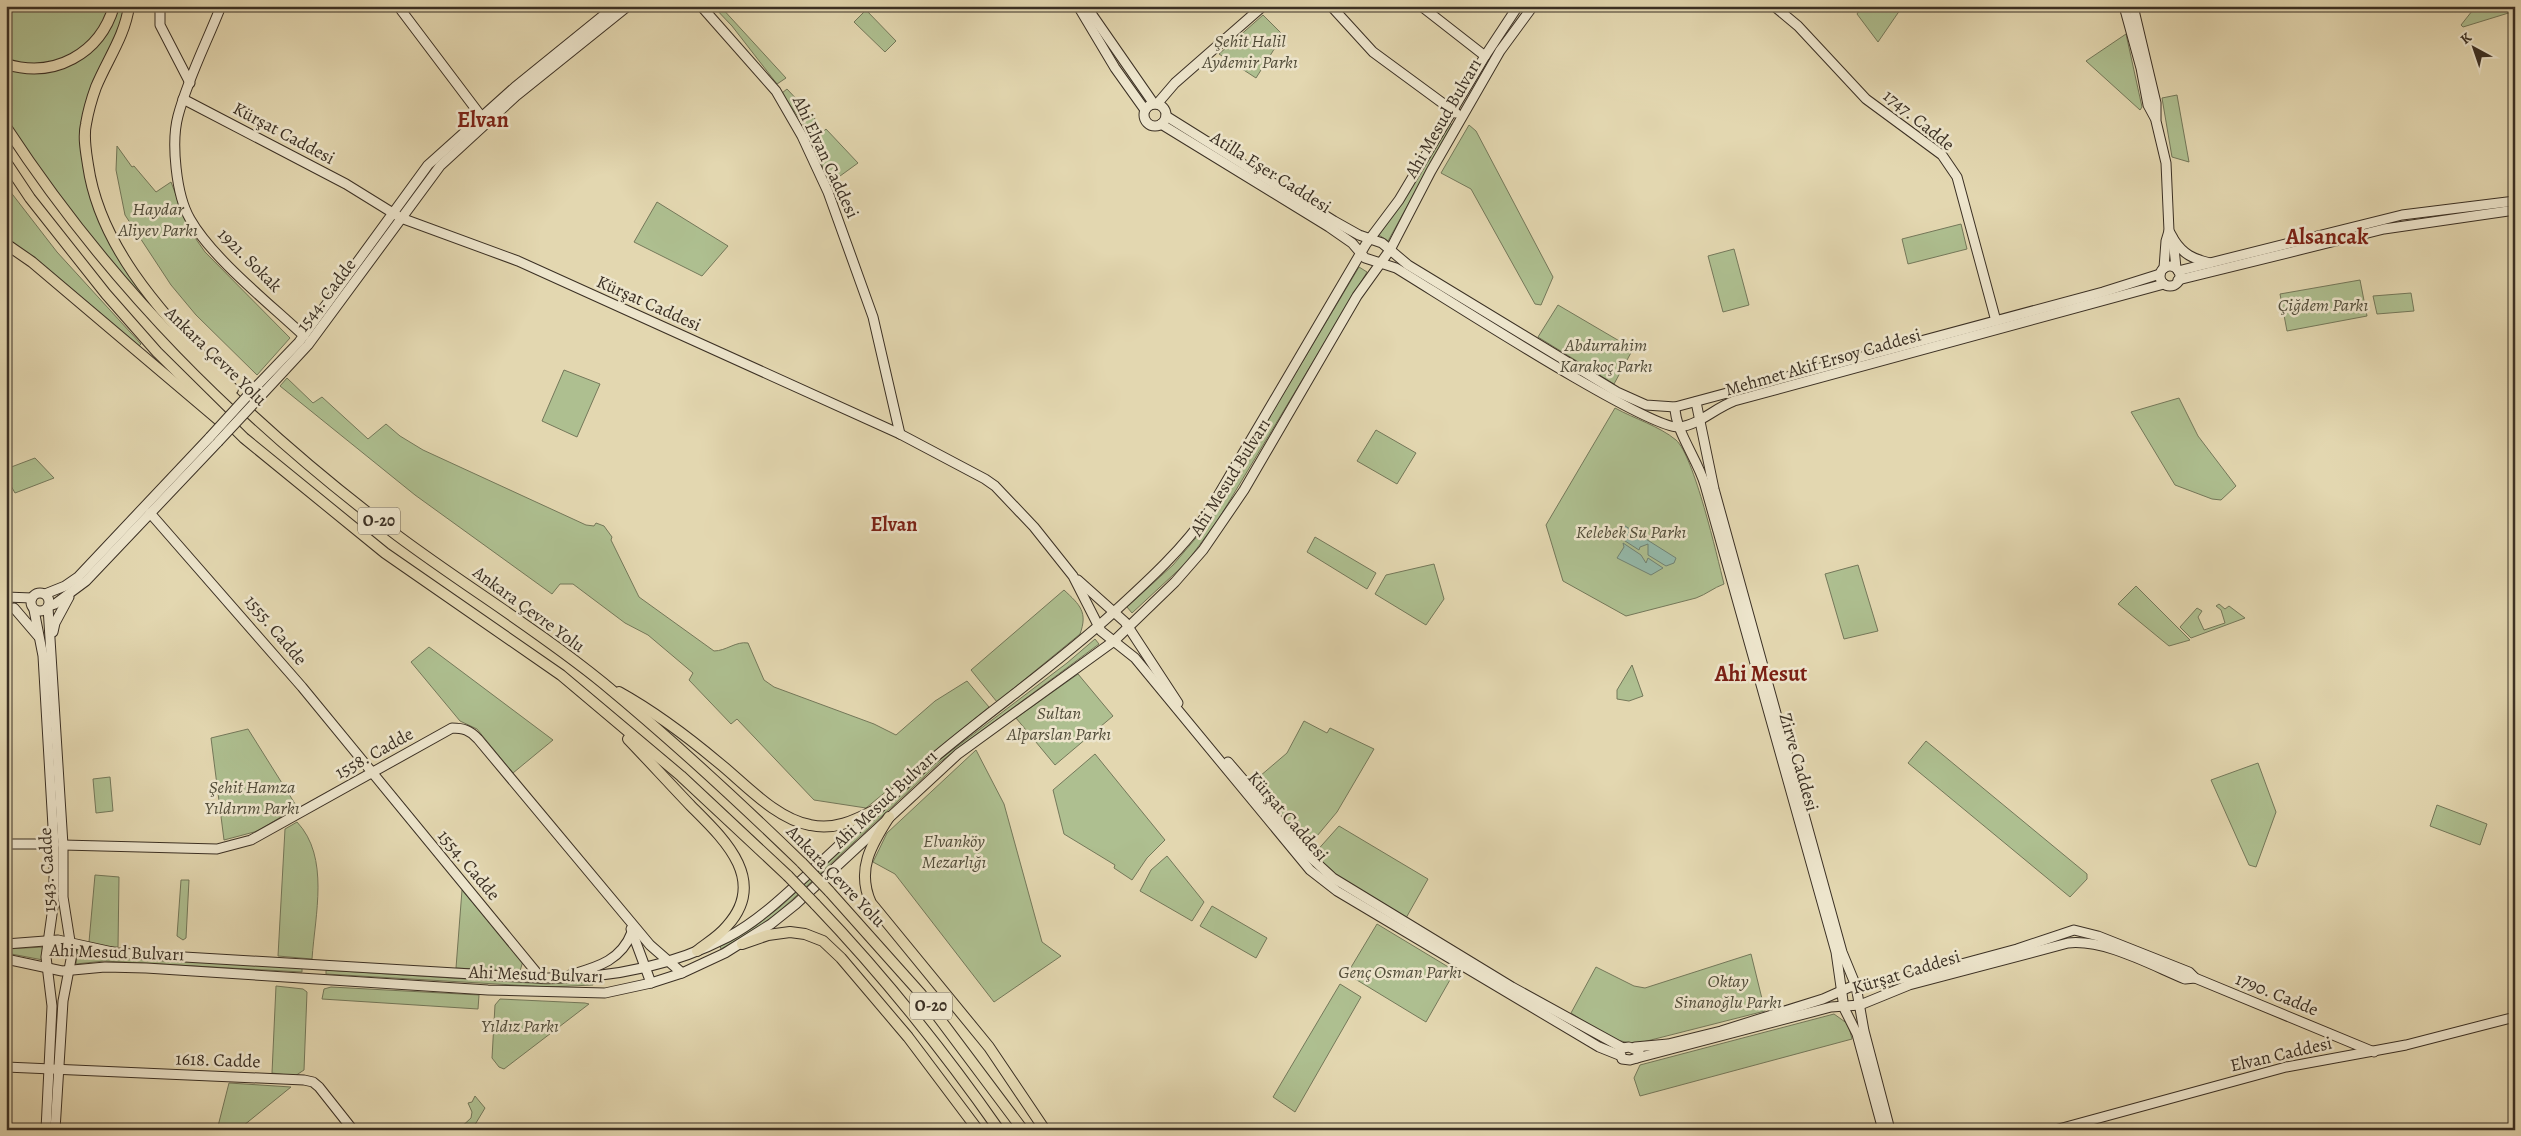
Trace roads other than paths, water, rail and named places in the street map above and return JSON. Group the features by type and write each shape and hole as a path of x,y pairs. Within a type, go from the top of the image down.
{"highway":[{"path":"6,64 20,69 43,70 69,62 97,40 110,22 114,6"},
{"path":"129,6 120,37 96,87 85,125 90,182 102,219 121,254 156,303 266,427"},
{"name":"Ankara Çevre Yolu","path":"6,127 44,185 120,281 174,341 266,427 314,470 399,536 603,683 724,788 802,863 921,994 991,1084 1023,1130"},
{"name":"Ankara Çevre Yolu","path":"6,162 30,198 106,294 157,352 244,438 385,553 560,675 688,782 788,876 849,941 916,1020 999,1130"},
{"path":"6,244 32,262 206,411 244,438"},
{"path":"603,683 665,721 767,802 802,823 817,826 837,826 879,808"},
{"path":"607,716 725,840 739,864 742,892 735,915 723,931 698,951"},
{"path":"889,816 873,842 866,860 865,880 871,903 989,1047 1045,1130"},
{"path":"742,944 768,935 790,932 805,934 823,941 841,958 908,1037 978,1130"}],"main road":[{"path":"160,6 160,25 190,84"},
{"name":"1921. Sokak","path":"221,6 177,117 175,146 180,189 190,219 219,256 304,336"},
{"path":"398,6 481,116"},
{"name":"1544. Cadde","path":"45,594 65,586 78,577 214,439 257,400 308,345 365,271 428,165 481,116 562,47 615,6"},
{"name":"1544. Cadde","path":"48,606 70,594 86,581 150,513 214,439 251,392 304,336 397,216 440,166 471,135 588,36 628,6"},
{"name":"Ahi Elvan Caddesi","path":"701,6 776,91 802,136 828,192 881,345 892,405 900,434"},
{"path":"1078,6 1115,68 1145,110 1144,118 1148,123 1155,126 1160,111 1175,83 1263,6"},
{"name":"Atilla Eşer Caddesi","path":"1086,6 1160,111 1352,243 1360,254"},
{"path":"1332,6 1373,52 1462,116"},
{"path":"1421,6 1485,56"},
{"name":"Ahi Mesud Bulvarı","path":"6,944 58,940 117,953 558,978 602,976 645,967 698,951 729,936 764,912 953,742 1098,626 1172,557 1202,521 1360,254 1399,200 1485,56 1518,6"},
{"name":"Ahi Mesud Bulvarı","path":"6,959 46,968 70,970 113,966 488,990 590,994 617,991 682,973 742,944 788,911 958,754 1114,641 1175,582 1218,530 1357,296 1390,250 1462,116 1500,52 1533,6"},
{"name":"1747. Cadde","path":"1774,6 1798,26 1866,99 1942,155 1957,177 1996,321"},
{"path":"2124,6 2141,68 2148,105 2156,120"},
{"path":"2133,6 2156,103 2156,120 2166,163 2171,235 2177,273 2172,285 2164,284 2161,280 2166,241 2171,235"},
{"name":"Kürşat Caddesi","path":"183,99 346,184 397,216 518,261 900,434 995,486 1034,527 1073,576 1129,627 1172,695 1189,718 1325,872 1512,987 1621,1051"},
{"path":"1145,110 1160,111"},
{"name":"Atilla Eşer Caddesi","path":"1160,111 1334,221 1359,235 1370,238"},
{"path":"2177,273 2402,215 2515,201"},
{"path":"2177,273 2384,229 2515,210"},
{"path":"2171,235 2184,253 2192,258 2212,263"},
{"path":"1370,238 1382,242 1390,250"},
{"name":"Mehmet Akif Ersoy Caddesi","path":"1390,250 1408,266 1636,402 1653,407 1675,407 1696,402 2103,292 2162,271"},
{"path":"1360,254 1369,260 1396,268 1614,400 1652,420 1679,428"},
{"path":"2162,271 2170,266 2177,273"},
{"name":"Mehmet Akif Ersoy Caddesi","path":"1679,428 1734,401 2164,284"},
{"name":"Zirve Caddesi","path":"1696,402 1714,489 1840,943 1856,986 1864,1032 1890,1130"},
{"name":"Zirve Caddesi","path":"1675,407 1679,428 1701,470 1836,952 1844,1007 1857,1034 1883,1130"},
{"name":"1555. Cadde","path":"150,513 225,596 373,773"},
{"name":"Kürşat Caddesi","path":"1073,576 1103,634 1135,658 1310,870 1337,891 1599,1047 1621,1051 1668,1044 1721,1031 1823,999 1841,990 1939,970 2046,939"},
{"path":"6,597 32,598 39,593 45,594 48,598 48,606 40,612 10,607"},
{"path":"51,640 55,623 70,594"},
{"path":"32,598 30,602 34,610"},
{"name":"1543. Cadde","path":"48,606 59,845 54,900 47,942 46,968 52,1006 55,1130"},
{"path":"10,607 41,640"},
{"name":"1543. Cadde","path":"34,610 41,640 63,898 70,943 70,970 63,1001 46,1130"},
{"name":"1558. Cadde","path":"6,844 217,849 251,840 452,728 462,728 472,732 624,915"},
{"name":"1554. Cadde","path":"373,773 541,978"},
{"path":"624,915 651,983"},
{"path":"624,915 650,945 682,973"},
{"name":"1790. Cadde","path":"2046,939 2074,930 2081,931 2189,972 2195,978 2374,1052"},
{"path":"558,978 608,963 621,952 632,932"},
{"name":"1790. Cadde","path":"2068,943 2080,942 2105,947 2186,979 2195,978"},
{"name":"Kürşat Caddesi","path":"1637,1058 1831,1008 1860,1005 1909,985 2068,943"},
{"name":"Elvan Caddesi","path":"2055,1130 2286,1068 2374,1052 2515,1017"},
{"path":"1621,1051 1626,1060 1637,1058 1639,1051 1635,1048"},
{"name":"1618. Cadde","path":"6,1067 304,1080 313,1082 319,1087 353,1130"}],"district":[{"name":"Elvan","path":"483,120"},
{"name":"Alsancak","path":"2327,237"},
{"name":"Elvan","path":"894,524"},
{"name":"Ahi Mesut","path":"1761,674"}],"park label":[{"name":"Şehit Halil Aydemir Parkı","path":"1250,51"},
{"name":"Haydar Aliyev Parkı","path":"158,219"},
{"name":"Çiğdem Parkı","path":"2323,305"},
{"name":"Abdurrahim Karakoç Parkı","path":"1606,355"},
{"name":"Kelebek Su Parkı","path":"1631,532"},
{"name":"Sultan Alparslan Parkı","path":"1059,723"},
{"name":"Şehit Hamza Yıldırım Parkı","path":"252,798"},
{"name":"Elvanköy Mezarlığı","path":"954,851"},
{"name":"Genç Osman Parkı","path":"1400,972"},
{"name":"Oktay Sinanoğlu Parkı","path":"1728,991"},
{"name":"Yıldız Parkı","path":"520,1026"}]}
